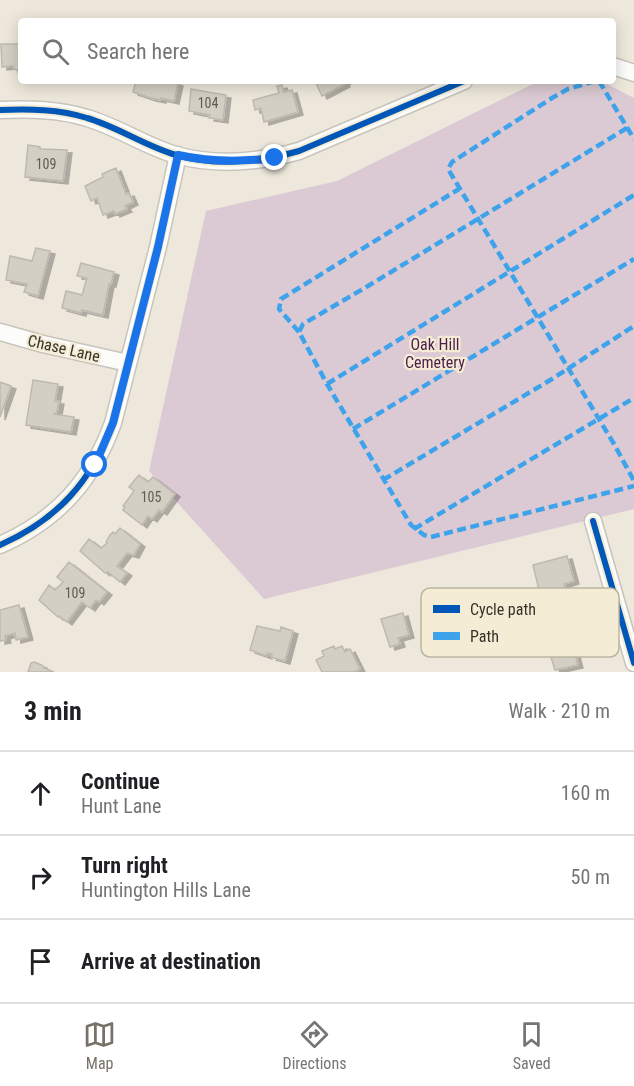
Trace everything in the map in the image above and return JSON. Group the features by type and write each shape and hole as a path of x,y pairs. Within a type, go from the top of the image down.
{"street":[{"path":"616,67 634,73"},
{"path":"0,110 56,111 86,117 178,155 221,161 250,161 299,152 457,84"},
{"path":"0,545 41,522 63,506 95,465 106,442 113,423 158,247 178,155"},
{"name":"Chase Lane","path":"0,332 128,363"},
{"path":"593,521 612,588"},
{"path":"619,611 634,663"}],"green space":[{"name":"Oak Hill Cemetery","path":"533,84 607,84 634,98 634,509 264,599 149,471 206,211 337,181"}],"building":[{"path":"1,44 18,44 18,70 13,69 13,66 2,67"},
{"path":"135,84 178,84 174,101 151,98 133,92"},
{"path":"316,84 345,84 322,96"},
{"path":"282,85 284,92 292,90 298,112 264,122 261,108 255,110 253,100 279,93 277,86"},
{"path":"191,89 226,95 223,120 189,111"},
{"path":"28,145 40,147 40,149 67,150 63,181 25,177"},
{"path":"116,168 126,194 129,193 133,202 125,206 127,209 115,214 114,211 103,215 97,198 91,201 85,186 103,177 102,174"},
{"path":"36,248 50,251 38,296 24,292 27,284 6,280 10,256 32,261"},
{"path":"81,263 114,272 111,284 109,284 103,315 62,308 66,291 82,295 87,278 77,276"},
{"path":"33,380 58,384 55,401 59,401 57,412 54,414 74,417 71,432 26,425"},
{"path":"0,382 11,386 0,417"},
{"path":"139,475 148,482 153,477 175,494 162,512 159,510 152,519 148,516 142,525 123,510 125,507 123,506 134,491 129,487"},
{"path":"120,528 140,544 134,555 127,553 117,566 127,573 120,582 108,572 105,573 80,551 89,539 101,548 107,543 110,535 113,532 115,534"},
{"path":"567,556 574,581 564,584 565,587 562,588 539,588 533,565"},
{"path":"69,562 107,592 90,608 82,602 67,622 39,600 49,585 55,590 63,582 57,577"},
{"path":"19,605 28,637 16,640 15,633 5,636 6,640 0,641 0,610"},
{"path":"403,613 409,635 398,638 400,644 390,647 381,619"},
{"path":"257,626 280,631 281,627 293,631 285,661 271,657 272,654 267,653 267,656 250,650"},
{"path":"334,646 335,649 342,646 345,652 350,649 360,669 354,672 322,672 316,660 324,656 322,651"},
{"path":"551,657 576,657 578,665 555,670"},
{"path":"34,662 54,672 28,672 31,663"}],"marked path":[{"path":"585,84 568,89 552,98 452,162 448,169 634,481"},
{"path":"601,84 634,139"},
{"path":"627,128 303,324 299,332 327,384 411,525 424,535 431,537 634,486"},
{"path":"299,332 279,309 281,299 459,189"},
{"path":"327,384 634,195"},
{"path":"353,429 634,259"},
{"path":"383,480 552,379 634,326"},
{"path":"414,529 634,398"}],"cycle path":[{"path":"0,110 44,110 76,115 110,126 153,147 176,155 207,161 238,161 269,158 299,151 457,84"},
{"path":"0,545 39,524 55,511 83,480 104,444 113,423 158,247 178,155"},
{"path":"593,521 612,588"},
{"path":"619,611 634,663"}],"route":[{"path":"95,465 113,423 158,247 178,155 221,161 275,158"}]}
